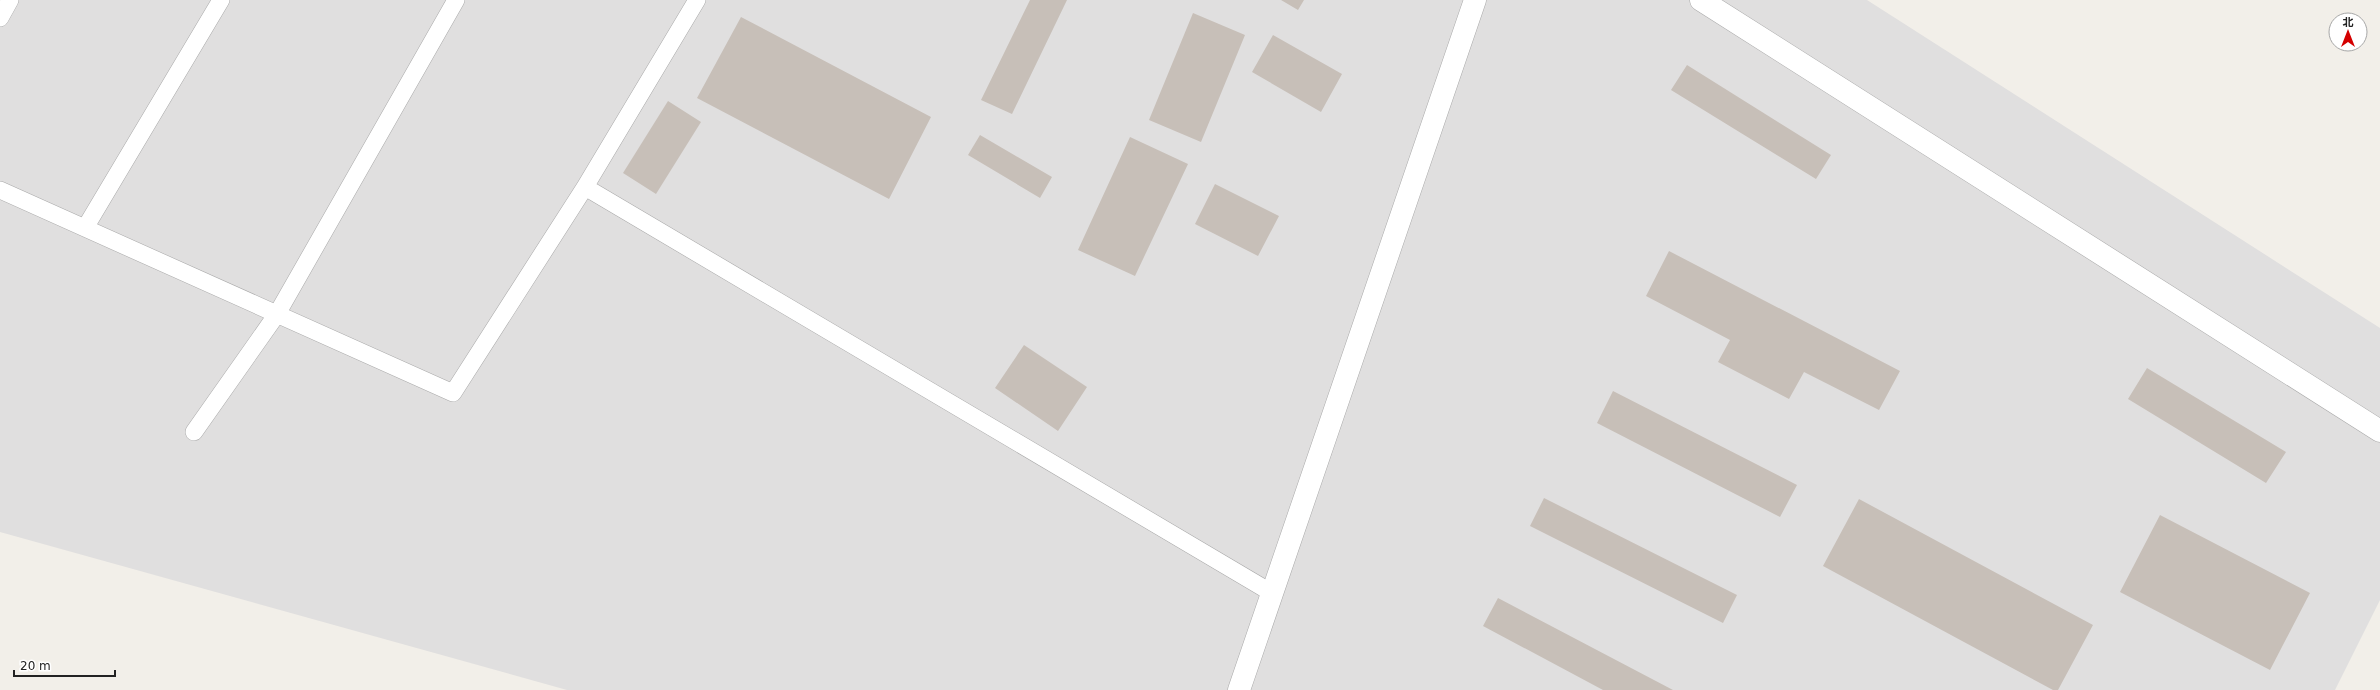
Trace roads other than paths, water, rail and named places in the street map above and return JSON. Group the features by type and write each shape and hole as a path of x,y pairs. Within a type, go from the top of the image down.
{"street":[{"path":"1239,690 1475,0"},
{"path":"1701,0 2380,430"}],"lane":[{"path":"0,18 10,0"},
{"path":"85,228 221,0"},
{"path":"194,432 277,314 456,0"},
{"path":"0,190 453,393 585,187 697,0"},
{"path":"585,187 1272,593"}]}
